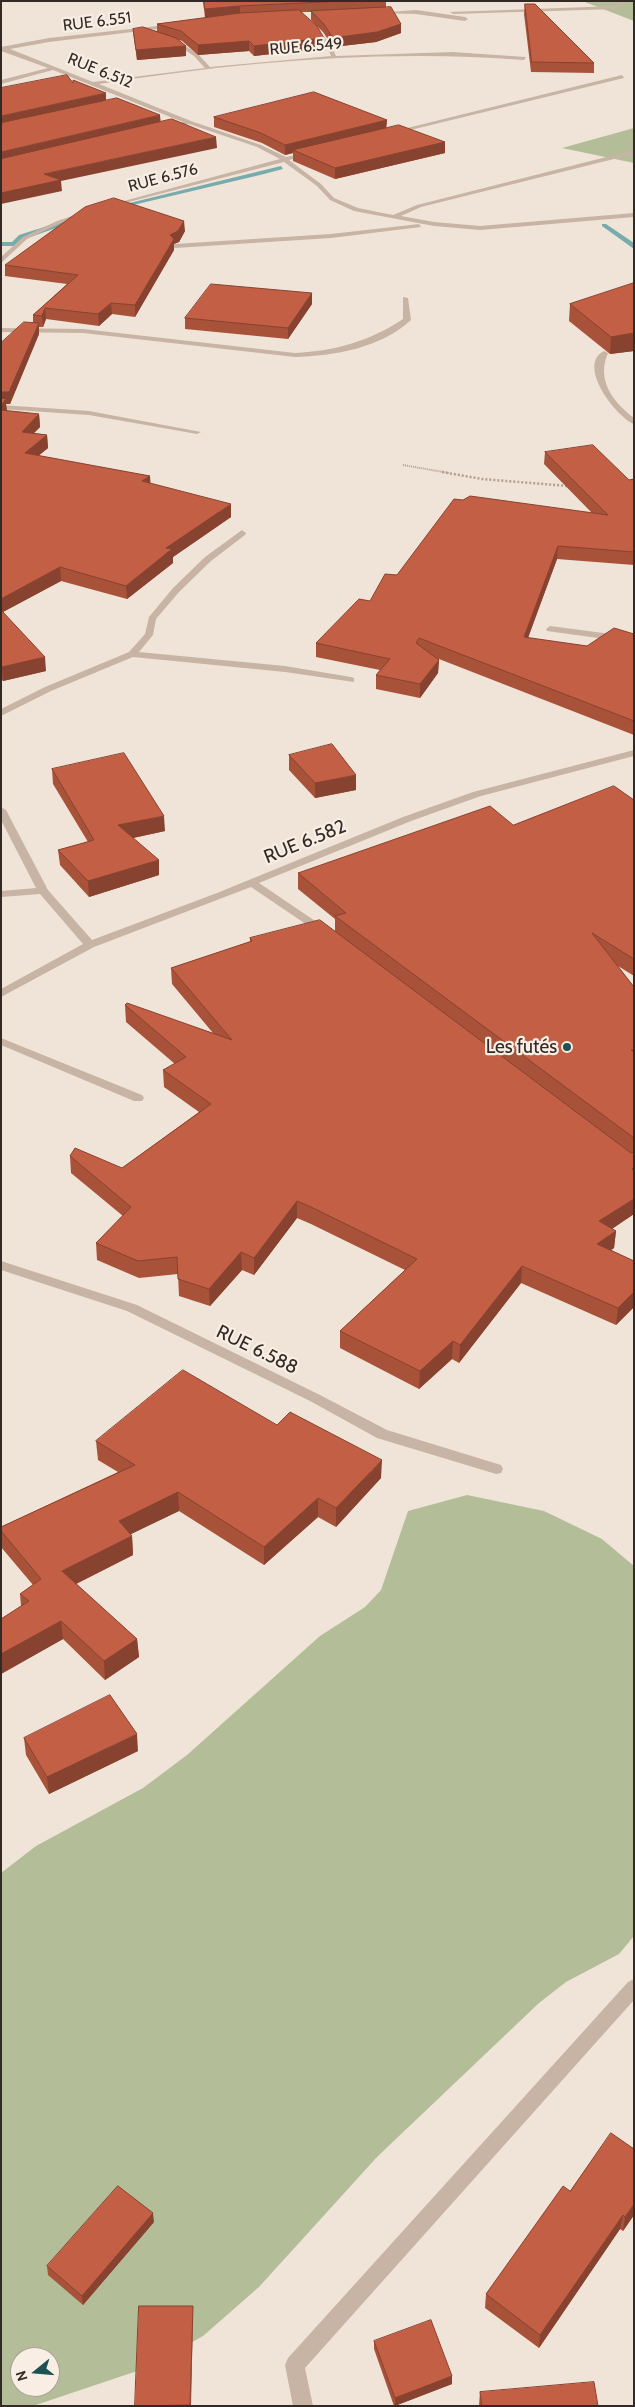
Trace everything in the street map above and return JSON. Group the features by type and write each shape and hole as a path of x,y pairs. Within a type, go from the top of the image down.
{"street":[{"path":"374,14 581,9 617,7 623,1"},
{"path":"416,12 465,19"},
{"path":"307,23 324,40 334,56"},
{"name":"RUE 6.551","path":"2,48 179,24"},
{"path":"132,30 151,34"},
{"path":"167,38 196,55 210,69"},
{"name":"RUE 6.512","path":"2,48 190,122 259,146 284,159 319,185 332,199 356,210 434,224"},
{"name":"RUE 6.549","path":"92,84 334,56 423,53 524,58"},
{"path":"1,82 55,68"},
{"path":"390,133 622,77"},
{"path":"119,104 137,100"},
{"path":"172,127 190,122"},
{"name":"RUE 6.576","path":"99,209 313,152"},
{"path":"393,217 419,206 634,152"},
{"path":"1,261 25,238 59,222 91,212"},
{"path":"174,246 331,236 434,224 480,228 634,215"},
{"path":"1,330 82,331 296,355 322,355 361,345 394,330 407,320 405,298"},
{"path":"604,353 599,360 598,374 603,387 613,403 634,422"},
{"path":"1,406 89,413 197,432"},
{"path":"1,713 48,689 132,654 149,636 152,619 176,590 208,559 242,533"},
{"path":"550,629 634,640"},
{"path":"132,654 285,669 351,680"},
{"name":"RUE 6.582","path":"1,994 90,944 407,819 477,794 634,753"},
{"path":"1,810 43,891 90,944"},
{"path":"251,882 332,938"},
{"path":"1,894 43,891"},
{"path":"1,1041 138,1098"},
{"name":"RUE 6.588","path":"1,1265 132,1308 315,1398 382,1434 496,1469"},
{"path":"303,2406 295,2365 634,1986"}],"path":[{"path":"403,464 482,479 574,486"}],"green space":[{"path":"582,1 634,1 634,21"},
{"path":"634,128 634,163 562,148"},
{"path":"467,1495 544,1511 602,1539 634,1566 634,1936 619,1954 566,1982 539,2003 377,2157 259,2287 203,2336 146,2368 60,2397 60,2347 10,2347 10,2397 60,2397 33,2406 1,2406 1,1873 36,1846 143,1788 187,1755 320,1636 365,1607 381,1590 408,1511"}],"building":[{"path":"204,1 343,1 205,9"},
{"path":"525,4 535,4 594,63 532,62"},
{"path":"391,7 401,24 377,32 333,38 323,23 311,11"},
{"path":"299,10 317,26 324,38 254,46 249,41 198,45 181,31 157,24 240,13"},
{"path":"143,27 176,38 186,46 136,50 133,29"},
{"path":"67,75 73,83 73,80 106,93 1,116 1,88"},
{"path":"314,92 387,120 285,145 261,133 214,117"},
{"path":"117,98 160,115 1,152 1,123"},
{"path":"172,119 216,137 44,174 61,180 1,193 1,159"},
{"path":"399,125 445,142 335,168 293,150"},
{"path":"114,198 184,221 178,231 170,235 174,239 135,305 111,303 98,314 45,308 42,316 33,315 78,275 5,265 85,207"},
{"path":"634,283 634,333 611,337 570,304"},
{"path":"211,284 312,293 288,328 185,318"},
{"path":"24,322 39,323 9,392 1,392 1,343"},
{"path":"1,398 6,399 1,406"},
{"path":"1,410 39,414 22,432 47,435 25,453 150,476 142,481 231,504 166,548 172,549 126,586 60,567 1,599"},
{"path":"593,445 629,480 634,479 634,552 558,546 524,637 587,646 614,628 634,634 634,721 419,638 416,643 439,660 420,684 376,675 390,659 316,643 359,599 370,601 385,574 397,575 454,499 463,500 470,496 608,515 545,452"},
{"path":"1,610 45,657 2,667"},
{"path":"332,744 356,775 315,783 289,755"},
{"path":"124,753 164,816 118,825 159,860 88,881 58,850 94,840 52,769"},
{"path":"614,786 634,800 634,959 592,933 634,987 634,1050 631,1050 634,1052 634,1138 335,916 346,913 298,873 490,806 513,825"},
{"path":"320,920 631,1153 634,1152 634,1168 632,1169 634,1170 634,1199 599,1221 616,1231 597,1244 634,1261 634,1292 618,1308 522,1266 460,1345 453,1341 420,1371 340,1331 417,1259 297,1201 254,1258 241,1252 209,1289 178,1279 177,1257 138,1261 96,1243 131,1207 70,1156 75,1148 122,1168 211,1104 163,1070 186,1057 125,1005 127,1003 232,1040 171,968 252,941 250,938"},
{"path":"183,1370 277,1425 290,1412 382,1460 336,1508 318,1498 264,1547 178,1492 119,1521 132,1536 62,1571 137,1639 104,1661 61,1621 1,1654 1,1619 29,1601 20,1594 41,1579 1,1531 1,1527 135,1465 96,1441"},
{"path":"110,1695 137,1734 47,1777 24,1738"},
{"path":"611,2133 634,2149 634,2204 625,2217 623,2215 540,2335 486,2294 563,2186 570,2191"},
{"path":"118,2186 153,2213 82,2296 47,2266"},
{"path":"139,2306 193,2306 190,2405 135,2406"},
{"path":"431,2320 452,2376 395,2398 374,2341"},
{"path":"594,2382 598,2406 482,2406 480,2392"}],"waterway":[{"path":"112,208 281,168"},
{"path":"1,244 14,244 22,237 82,217"},
{"path":"604,225 634,247"}],"place":[{"name":"Les futés","path":"567,1047"}]}
